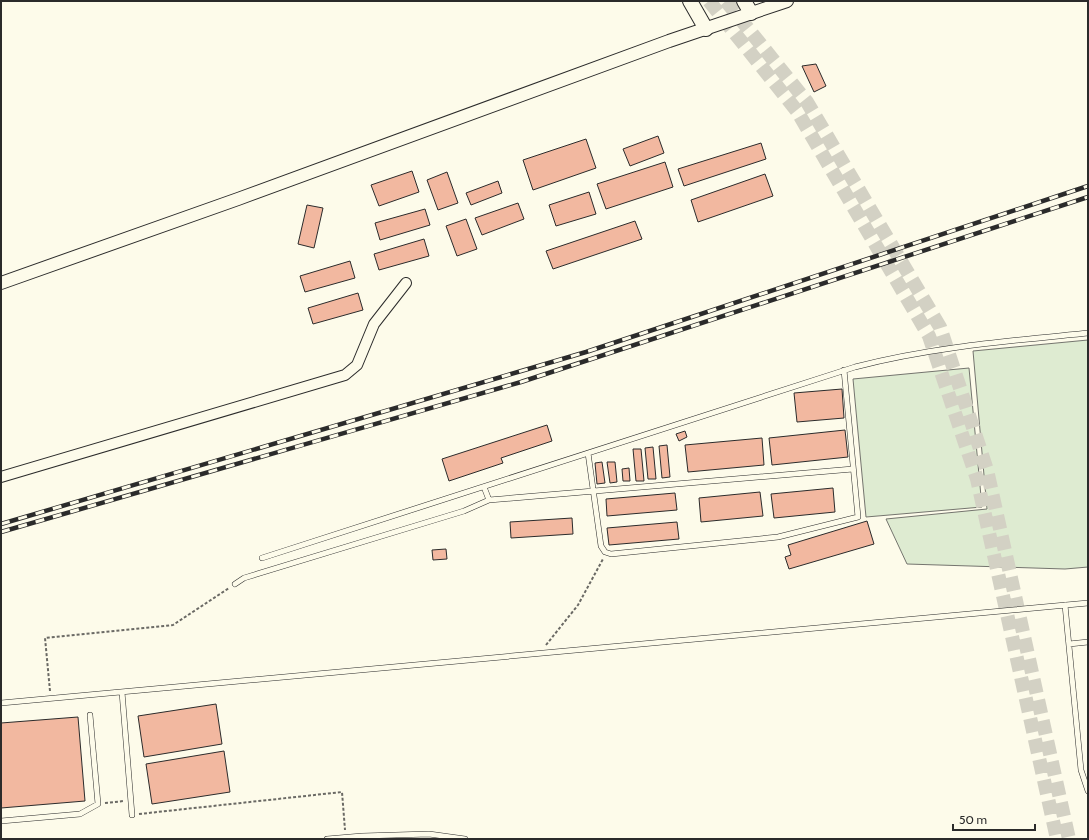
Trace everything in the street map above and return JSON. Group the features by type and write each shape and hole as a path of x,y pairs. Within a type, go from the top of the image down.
{"main road":[{"path":"690,1 706,29"}],"street":[{"path":"1,283 230,202 706,29 748,7 787,1"},
{"path":"1,477 345,375 357,365 374,324 406,283"}],"lane":[{"path":"262,558 844,370 898,356 969,344 1088,333"},
{"path":"588,453 601,546 605,552 611,554 778,537 858,517 844,370"},
{"path":"235,584 244,578 464,511 488,500 853,469"},
{"path":"484,486 488,500"},
{"path":"1,703 1088,603"},
{"path":"1065,605 1081,770 1088,791"},
{"path":"1068,644 1088,642"},
{"path":"122,692 132,815"},
{"path":"1,821 80,814 98,803 90,715"},
{"path":"327,839 429,834 465,839"}],"path":[{"path":"540,654 578,605 601,564 605,552"},
{"path":"51,698 45,638 173,625 235,584"},
{"path":"132,815 155,811 342,792 346,837"},
{"path":"98,803 131,800"}],"green space":[{"path":"1088,340 1088,567 1065,569 907,564 886,519 987,509 973,351"},
{"path":"969,368 982,507 866,517 853,379"}],"building":[{"path":"816,64 826,86 814,92 802,66"},
{"path":"658,136 664,153 630,166 623,149"},
{"path":"586,139 596,168 533,190 523,160"},
{"path":"761,143 766,159 684,186 678,169"},
{"path":"665,162 673,187 606,209 597,184"},
{"path":"412,171 419,192 379,206 371,185"},
{"path":"447,172 458,203 438,210 427,180"},
{"path":"765,174 773,196 698,222 691,200"},
{"path":"498,181 502,193 471,205 466,193"},
{"path":"589,192 596,214 556,226 549,205"},
{"path":"518,203 524,219 482,235 475,218"},
{"path":"307,205 323,208 314,248 298,244"},
{"path":"425,209 430,225 380,240 375,223"},
{"path":"466,219 477,249 457,256 446,226"},
{"path":"635,221 642,239 553,269 546,251"},
{"path":"424,239 429,256 379,270 374,254"},
{"path":"350,261 355,278 305,292 300,276"},
{"path":"358,293 363,310 313,324 308,308"},
{"path":"842,389 844,418 797,422 794,393"},
{"path":"547,425 552,441 501,458 503,463 449,481 442,459"},
{"path":"845,430 848,457 772,465 769,438"},
{"path":"685,431 687,437 679,441 676,434"},
{"path":"762,438 764,465 688,472 685,445"},
{"path":"667,445 670,477 662,478 659,446"},
{"path":"653,447 656,479 648,479 645,448"},
{"path":"633,449 641,449 644,481 636,481"},
{"path":"602,462 605,483 597,484 595,463"},
{"path":"607,462 615,462 617,482 610,483"},
{"path":"629,468 630,481 623,481 622,469"},
{"path":"833,488 835,512 774,518 771,494"},
{"path":"760,492 763,516 701,522 699,498"},
{"path":"675,493 677,510 607,516 606,499"},
{"path":"572,518 573,534 511,538 510,522"},
{"path":"867,521 874,544 789,569 785,557 791,555 788,545"},
{"path":"677,522 679,539 609,545 607,528"},
{"path":"446,549 447,559 433,560 432,550"},
{"path":"216,704 222,744 144,757 138,716"},
{"path":"78,717 85,801 1,808 1,723"},
{"path":"224,751 230,792 152,804 146,764"}],"tunnel":[{"path":"709,1 797,111 929,336 977,479 1057,839"},
{"path":"726,1 807,102 940,327 987,470 1069,839"}],"railway":[{"path":"1,524 586,352 1088,186"},
{"path":"1,532 521,382 1088,197"}]}
